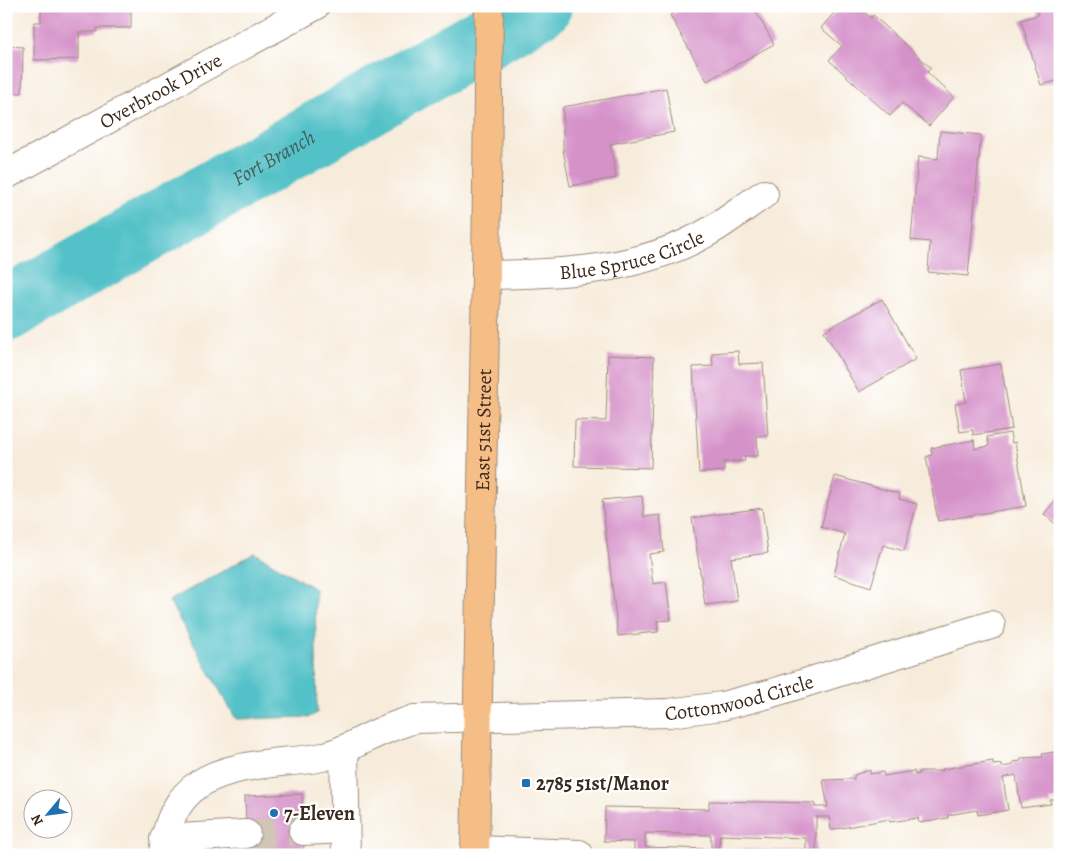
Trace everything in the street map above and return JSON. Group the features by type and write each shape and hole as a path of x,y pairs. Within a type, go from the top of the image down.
{"main road":[{"name":"East 51st Street","path":"475,852 489,8"}],"street":[{"name":"Overbrook Drive","path":"6,175 315,6"},
{"name":"Blue Spruce Circle","path":"486,274 559,274 613,267 659,254 710,231 764,194"},
{"name":"Cottonwood Circle","path":"163,847 172,814 184,794 206,779 232,770 322,758 344,750 381,731 414,719 669,713 722,706 769,694 991,625"},
{"path":"303,831 346,842 344,750"},
{"path":"163,847 246,834"},
{"path":"475,852 579,854"}],"water":[{"path":"255,553 315,589 317,713 310,717 236,719 169,601"}],"building":[{"path":"41,6 131,6 131,28 97,28 97,32 79,32 79,59 34,60 34,22 41,22"},
{"path":"686,6 753,6 774,44 707,81 670,15"},
{"path":"840,6 858,6 871,18 873,15 931,68 927,72 954,97 929,126 902,103 890,116 829,60 842,46 821,28"},
{"path":"1036,6 1060,6 1060,80 1041,85 1021,20 1038,15"},
{"path":"6,46 23,47 22,93 6,93"},
{"path":"666,88 674,132 610,144 616,178 570,186 563,150 563,107"},
{"path":"940,131 981,135 968,276 928,272 930,242 911,240 918,157 938,159"},
{"path":"882,299 916,359 859,392 824,331"},
{"path":"738,351 739,364 763,363 768,436 757,436 758,456 744,456 745,461 724,462 724,471 699,473 693,367 713,366 712,353"},
{"path":"608,355 654,357 651,468 574,466 575,420 606,421"},
{"path":"1001,364 1012,429 973,435 973,430 960,432 955,404 966,402 961,370"},
{"path":"1010,433 1012,443 1015,442 1026,506 938,521 926,457 932,455 931,448 974,440 975,449 989,446 987,437"},
{"path":"835,476 900,494 899,499 917,504 904,551 883,545 871,587 834,575 845,534 821,527"},
{"path":"1060,495 1060,528 1044,514"},
{"path":"642,496 644,517 660,515 664,552 649,554 653,584 666,582 671,620 657,621 658,632 618,636 602,500"},
{"path":"762,508 768,553 731,558 737,601 705,605 692,518"},
{"path":"1060,751 1060,799 1050,800 1051,804 1021,808 1016,775 1003,778 1008,810 978,815 977,810 919,823 918,818 890,822 889,819 831,830 829,817 816,817 816,855 634,855 634,842 604,841 605,807 709,809 709,801 815,803 815,807 828,807 823,780 854,779 854,775 870,770 870,774 883,772 884,776 914,771 915,775 919,774 919,771 943,771 942,769 993,761 993,765 1002,764 1002,767 1013,765 1013,762 1021,761 1021,758 1043,757 1042,754","holes":["645,833 711,835 711,849 645,847","720,835 806,838 806,851 719,849"]},
{"name":"7-Eleven","path":"302,794 304,855 247,855 245,796"},
{"path":"938,850 939,855 914,855 914,854"}],"waterway":[{"name":"Fort Branch","path":"6,310 540,6"}],"tunnel":[{"path":"246,834 303,831"}],"place":[{"name":"2785 51st/Manor","path":"526,783"},
{"name":"7-Eleven","path":"274,813"}]}
